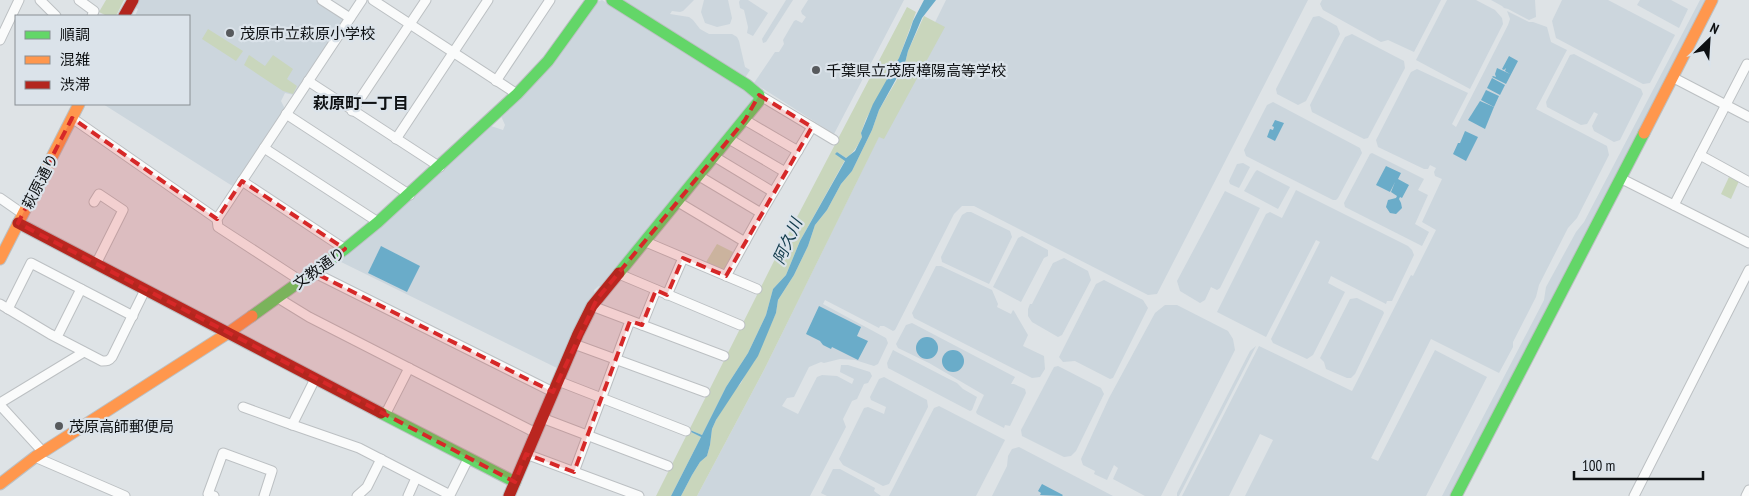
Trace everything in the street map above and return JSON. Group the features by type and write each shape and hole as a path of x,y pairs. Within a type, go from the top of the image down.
{"street":[{"path":"0,40 19,0"},
{"path":"40,0 55,15"},
{"path":"79,0 94,11 92,15"},
{"path":"125,15 133,0"},
{"path":"322,0 350,18"},
{"path":"301,281 218,227 217,218 362,0"},
{"path":"373,0 517,94"},
{"path":"352,111 426,0"},
{"path":"396,139 488,0"},
{"path":"496,81 550,0"},
{"name":"文教通り","path":"0,484 39,454 228,333 345,249 410,195 517,94 548,61 592,0"},
{"path":"612,0 747,85 759,95 834,140"},
{"path":"1456,496 1712,0"},
{"path":"1674,205 1747,64"},
{"path":"1672,77 1749,117"},
{"path":"308,81 440,167"},
{"path":"509,496 592,306 745,120 759,101 759,95"},
{"name":"萩原通り","path":"1,255 78,105"},
{"path":"286,114 410,195"},
{"path":"72,118 217,218"},
{"path":"745,120 798,151"},
{"path":"726,276 812,127"},
{"path":"729,140 785,172"},
{"path":"264,148 378,222"},
{"path":"1700,155 1749,182"},
{"path":"715,157 773,192"},
{"path":"700,176 761,213"},
{"path":"1620,178 1749,243"},
{"path":"242,181 345,249"},
{"path":"94,202 99,194 122,210 96,264"},
{"path":"0,198 20,218 96,264 514,482"},
{"path":"678,202 745,242"},
{"path":"646,242 757,289"},
{"path":"667,295 682,258"},
{"path":"8,309 31,263 133,316"},
{"path":"1634,496 1749,270"},
{"path":"313,272 553,392"},
{"path":"619,274 740,325"},
{"path":"56,337 81,289"},
{"path":"0,304 102,361 110,360 146,290"},
{"path":"642,324 656,290"},
{"path":"278,298 309,317 536,433"},
{"path":"592,306 724,356"},
{"path":"574,472 630,321"},
{"path":"574,344 705,392"},
{"path":"84,352 0,404 39,454 126,496"},
{"path":"385,415 408,368"},
{"path":"292,425 315,379"},
{"path":"558,381 686,430"},
{"path":"243,406 359,448 450,496 468,459"},
{"path":"542,418 668,466"},
{"path":"214,496 208,494 223,453 272,471 264,496"},
{"path":"526,454 639,496"},
{"path":"356,496 367,487 381,459"},
{"path":"408,496 416,478"},
{"path":"1746,496 1749,490"}],"highlighted area":[{"path":"759,95 812,127 726,276 683,258 667,295 656,290 642,325 630,321 574,472 526,454 515,482 18,223 72,118 217,219 242,181 345,249 313,272 553,392 597,299 745,120"}],"shaded area":[{"path":"138,0 318,0 342,16 344,21 294,95 285,93 281,101 285,109 234,187 105,105 190,105 190,15 135,15 138,9 134,7"},
{"path":"602,0 751,93 753,102 601,286 594,290 595,294 559,369 337,260 379,229 491,126 503,130 505,125 501,116 597,2"},
{"path":"622,0 694,0 683,11 672,11 670,14 689,17 700,29 709,34 732,34 737,37 745,67 750,70 745,78"},
{"path":"704,0 728,0 732,18 730,24 717,27 705,23 701,12"},
{"path":"740,0 748,0 768,13 753,36 747,33 748,27 744,10 740,8"},
{"path":"786,0 793,0 766,42 763,43 762,39"},
{"name":"千葉県立茂原樟陽高等学校","path":"808,0 904,0 834,134 754,83 775,52 779,52 784,44 783,40 794,21 802,23 806,17 801,11"},
{"path":"946,0 1308,0 1157,294 1148,295 974,206 962,206 954,214 895,330 893,331 884,326 879,328 825,300 823,304 886,338 888,343 878,364 874,366 855,360 840,359 821,362 809,367 794,397 787,398 782,406 798,414 817,377 822,375 837,376 852,384 854,379 840,372 841,365 848,365 870,372 872,376 868,383 864,384 857,399 852,401 843,419 846,427 810,496 697,496 765,368"},
{"path":"1322,0 1441,0 1414,52 1388,40 1381,42 1323,10 1320,4"},
{"path":"1447,0 1476,0 1495,10 1502,18 1503,24 1470,89 1416,60"},
{"path":"1491,0 1535,0 1536,17 1529,20"},
{"path":"1562,0 1608,0 1675,35 1650,83 1643,84 1556,38 1552,21"},
{"path":"1640,0 1671,0 1688,9 1679,28 1637,5"},
{"path":"1700,0 1707,0 1452,496 1442,496 1544,300 1546,287 1576,232 1584,222"},
{"path":"1507,11 1529,22 1547,27 1551,42 1567,50 1536,109 1607,146 1609,155 1577,218 1568,228 1539,285 1536,297 1499,373 1431,339 1371,458 1378,461 1435,350 1487,377 1426,496 1245,496 1273,440 1260,434 1229,496 1182,496 1259,346 1352,391 1436,230 1422,222 1442,179 1435,176 1436,168 1430,165 1428,169 1424,169 1378,147 1376,140 1411,72 1417,69 1468,93 1452,124 1456,127 1508,25 1510,19"},
{"path":"1319,16 1337,26 1340,34 1306,101 1298,105 1277,94 1276,89 1313,17"},
{"path":"1352,34 1404,61 1405,68 1368,138 1364,139 1312,112 1310,105 1345,37"},
{"path":"1574,54 1641,89 1643,94 1620,140 1614,142 1594,131 1592,126 1598,114 1594,112 1587,124 1581,125 1547,107 1546,102 1570,55"},
{"path":"1273,102 1360,148 1362,153 1336,200 1246,156 1244,150 1267,105"},
{"path":"1372,153 1424,179 1418,190 1428,195 1415,224 1429,232 1422,246 1345,207 1344,203"},
{"path":"1243,163 1250,167 1239,188 1230,184 1229,181 1237,164"},
{"path":"1257,170 1290,187 1278,209 1244,191"},
{"path":"1296,190 1408,246 1414,255 1392,301 1387,301 1386,304 1331,276 1328,283 1345,292 1313,355 1307,359 1273,343 1271,339 1320,242 1316,240 1266,337 1217,312 1266,214 1270,212 1282,218"},
{"path":"1225,191 1260,208 1220,288 1217,290 1211,287 1205,300 1200,303 1180,291 1177,281"},
{"path":"971,212 1010,231 1012,237 989,284 942,262 941,257 962,215"},
{"path":"1022,236 1048,250 1048,256 1044,258 1021,302 993,287 1018,238"},
{"path":"1064,258 1088,271 1091,280 1062,335 1058,337 1032,322 1028,316 1028,309 1053,263"},
{"path":"936,266 941,266 992,290 998,304 997,307 1011,314 1014,311 1028,335 1023,346 1044,356 1045,369 1040,377 1032,378 914,318 912,313"},
{"path":"1104,280 1143,300 1148,308 1113,378 1110,379 1075,361 1063,362 1059,357 1096,284"},
{"path":"1357,298 1384,313 1355,374 1351,378 1347,378 1326,369 1324,362 1320,358 1350,299"},
{"path":"1165,305 1177,305 1228,331 1233,339 1235,350 1161,496 1145,496 1113,479 1118,468 1114,465 1107,480 1094,474 1095,471 1083,465 1081,459 1109,398 1155,313"},
{"path":"912,323 1015,377 1011,384 1025,389 1026,393 1010,426 1005,425 1004,428 977,414 976,412 984,395 929,363 898,348 896,344 906,325"},
{"path":"1256,346 1179,496 1177,496 1250,351"},
{"path":"893,350 957,383 977,397 972,410 970,411 888,368 887,363"},
{"path":"1058,366 1101,388 1104,394 1076,451 1071,456 1064,457 1022,436 1021,430 1054,367"},
{"path":"884,377 927,400 928,407 889,484 883,486 843,465 839,459 864,408 868,407 884,414 886,407 871,400 870,397 879,379"},
{"path":"939,406 1005,440 976,496 889,496 934,408"},
{"path":"1019,447 1113,496 992,496 1007,466 1008,456 1012,449"},
{"path":"833,469 840,469 875,488 874,491 881,496 827,496 821,493"}],"green space":[{"path":"106,0 124,0 116,15 105,15 99,12"},
{"path":"907,7 916,12 899,58 866,119 861,133 862,137 854,151 846,158 837,152 836,154 845,160 800,241 786,275 773,289 766,315 748,353 726,387 702,435 689,431 701,437 671,496 656,496 774,261"},
{"path":"924,16 945,27 884,139 879,137 765,368 697,496 681,496 700,462 707,456 712,429 716,420 754,362 776,313 778,300 794,275 808,246 815,225 827,210 841,184 852,171 872,130 879,110 899,76"},
{"path":"208,29 243,51 236,61 202,39"},
{"path":"249,55 265,66 273,55 293,69 287,79 297,86 293,94 283,91 244,65"},
{"path":"1729,177 1739,181 1731,199 1721,194"},
{"path":"717,244 737,254 724,277 703,267"}],"water":[{"path":"924,0 936,0 922,18 905,63 879,110 872,130 852,171 841,184 827,210 815,225 808,246 794,275 778,300 776,313 758,356 716,420 712,429 707,456 700,462 681,496 671,496 701,437 689,431 702,435 726,387 748,353 766,315 773,289 786,275 800,241 845,161 835,154 837,152 846,158 855,151 862,137 861,133 873,104 899,58 913,21"},
{"path":"1509,56 1518,61 1506,84 1492,77 1496,77 1497,68 1510,74 1505,71 1506,68 1502,69"},
{"path":"1492,78 1505,85 1500,95 1487,88"},
{"path":"1486,90 1499,96 1494,107 1481,100"},
{"path":"1480,101 1494,107 1485,129 1468,120"},
{"path":"1275,120 1284,123 1275,141 1267,137 1270,129 1273,130 1274,127 1272,126"},
{"path":"1465,131 1478,137 1466,161 1453,154"},
{"path":"1386,166 1401,173 1398,179 1409,185 1402,198 1400,197 1399,199 1402,208 1396,214 1390,213 1386,207 1388,200 1397,196 1391,192 1395,182 1390,192 1376,185"},
{"path":"381,246 420,266 407,292 368,273"},
{"path":"819,306 861,327 857,336 868,341 858,360 832,347 831,349 823,345 820,341 806,334"},
{"path":"927,337 935,340 938,348 935,356 927,359 919,356 916,348 919,340"},
{"path":"953,350 961,353 964,361 961,369 953,372 945,369 942,361 945,353"},
{"path":"1042,484 1063,495 1040,495 1041,493 1038,491"}],"traffic: fast":[{"path":"252,316 345,249 378,222 517,94 548,61 592,0"},
{"path":"612,0 747,85 759,95 759,101 619,273"},
{"path":"1456,496 1644,133"},
{"path":"381,413 515,482"}],"traffic: slow":[{"path":"1644,133 1712,0"},
{"path":"0,259 78,105"},
{"path":"0,484 35,457 252,316"}],"traffic: jam":[{"path":"125,15 133,0"},
{"path":"18,223 381,413"},
{"path":"509,496 578,334 592,306 619,273"}],"place":[{"name":"茂原市立萩原小学校","path":"230,33"},
{"name":"千葉県立茂原樟陽高等学校","path":"816,70"},
{"name":"茂原高師郵便局","path":"59,426"}],"district":[{"name":"萩原町一丁目","path":"361,103"}],"water label":[{"name":"阿久川","path":"787,241"}]}
